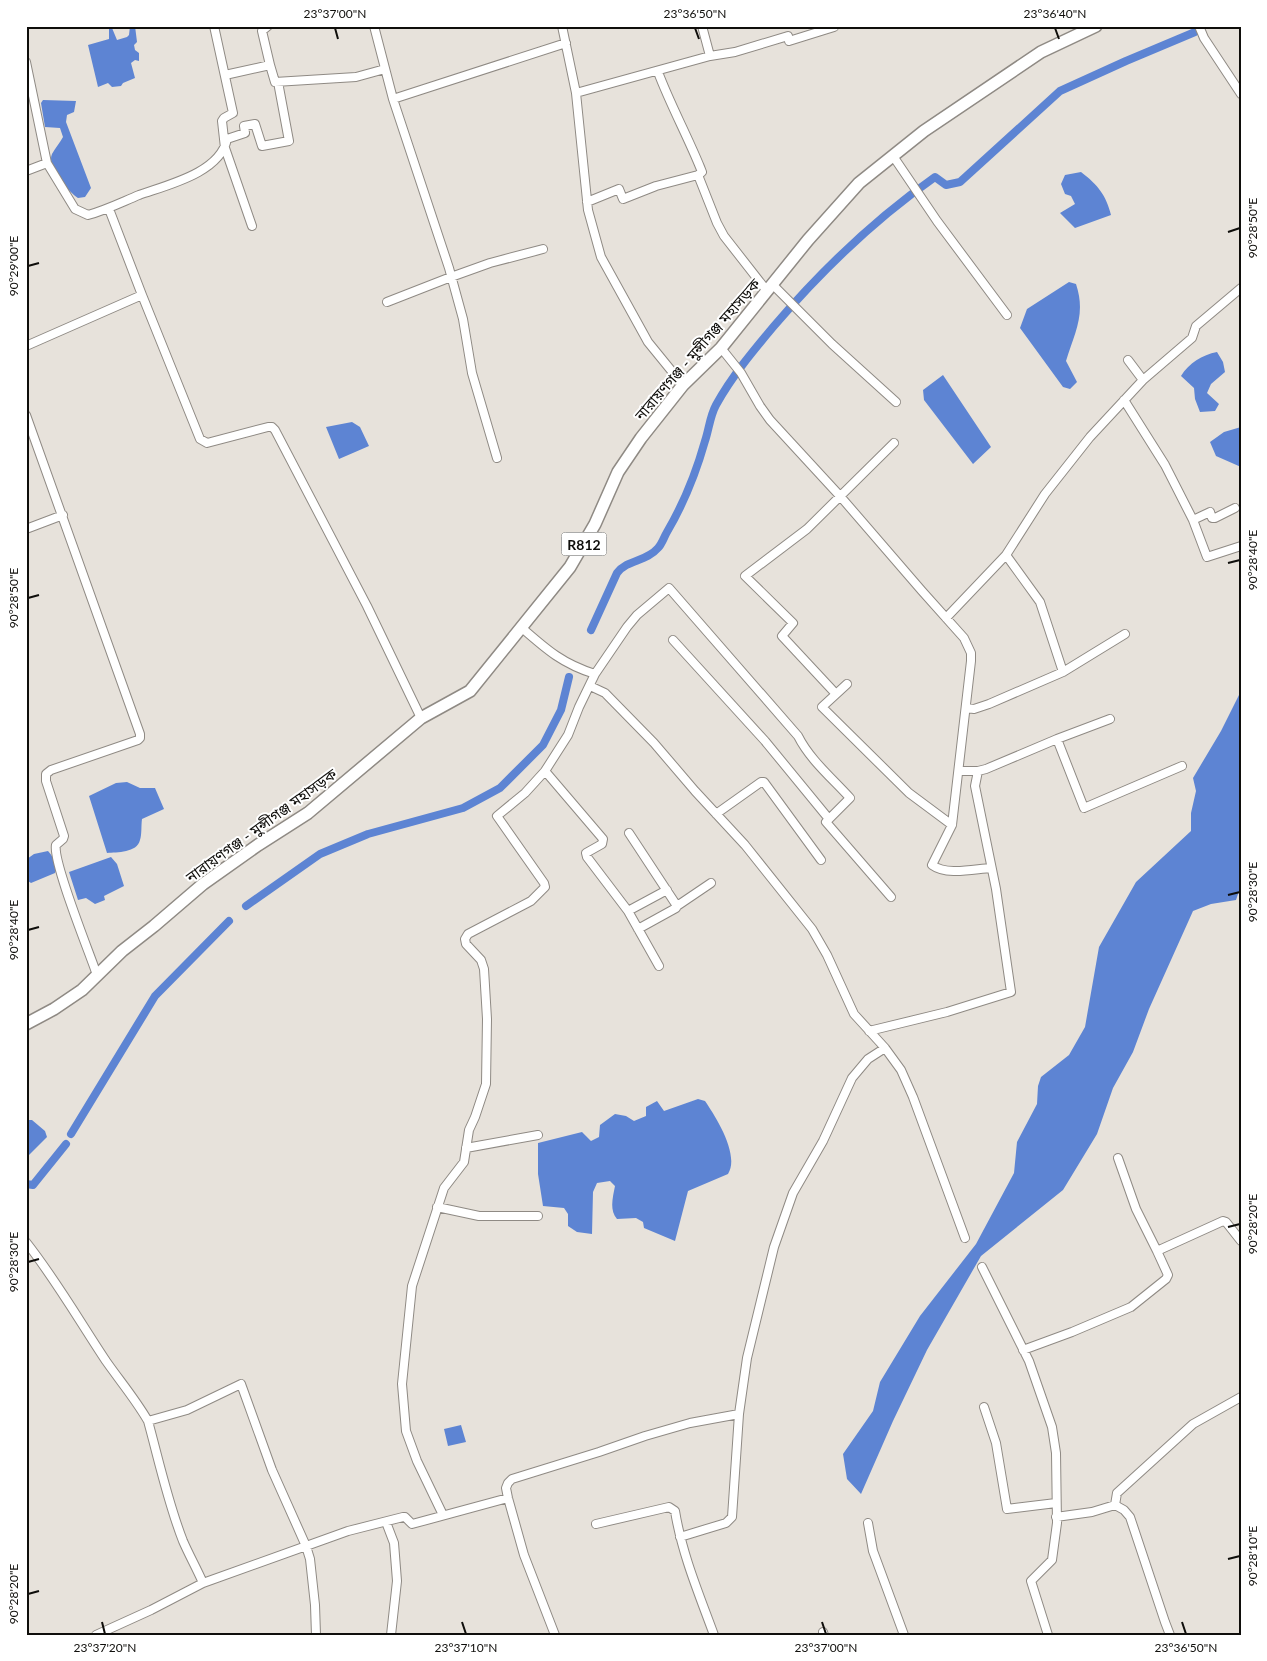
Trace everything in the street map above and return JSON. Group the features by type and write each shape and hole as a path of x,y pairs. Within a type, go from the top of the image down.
{"main road":[{"name":"নারায়ণগঞ্জ - মুন্সীগঞ্জ মহাসড়ক","path":"26,1024 75,995 122,952 203,884 308,813 421,718 470,691 570,567 595,524 618,472 641,438 683,385 721,348 808,240 859,183 924,131 1041,52 1096,26"}],"street":[{"path":"214,26 233,113 222,121 225,148 252,226"},
{"path":"268,26 262,30 274,81 356,76 385,69"},
{"path":"374,26 393,99 451,277 463,320 472,373 497,458"},
{"path":"562,26 576,93 588,210 601,257 648,342 683,385"},
{"path":"702,26 710,56"},
{"path":"1199,26 1204,38 1241,94"},
{"path":"576,93 658,72 710,56 735,52 788,36 789,41 834,27"},
{"path":"393,99 566,43"},
{"path":"26,62 47,163 75,209 88,215 109,209 137,196 192,176 203,169 225,148 227,139 245,133 244,126 254,124 262,146 288,141 278,82"},
{"path":"225,75 270,65"},
{"path":"587,202 619,189 623,199 656,186 698,175 702,172 676,112 664,91 658,72"},
{"path":"893,156 964,259 1007,315"},
{"path":"26,170 47,163"},
{"path":"698,175 724,236 770,287 789,302 896,402"},
{"path":"109,209 200,439 208,443 268,427 272,427 275,430 367,606 421,718"},
{"path":"388,302 490,263 543,249"},
{"path":"946,618 1006,556 1045,494 1090,437 1144,380 1192,338 1196,326 1241,288"},
{"path":"26,346 142,295"},
{"path":"721,348 741,372 770,420 840,496 964,638 971,653 952,825 932,865 937,869 954,870 991,868"},
{"path":"1128,360 1144,380"},
{"path":"1124,400 1165,465 1194,520 1207,557 1241,546"},
{"path":"26,415 63,515 100,627 140,734 138,740 51,770 46,774 46,781 64,836 56,845 64,884 97,976"},
{"path":"836,694 782,636 793,623 745,576 807,529 894,443"},
{"path":"1194,520 1210,512 1212,518 1215,518 1235,508"},
{"path":"26,530 63,515"},
{"path":"1006,556 1040,602 1063,672"},
{"path":"443,1515 417,1462 406,1431 402,1384 412,1286 436,1207 444,1188 464,1162 469,1130 486,1084 487,1019 484,970 481,960 466,944 465,939 468,934 531,901 545,888 544,883 497,816 525,793 544,771 568,735 595,674 638,614 668,588 850,798 826,822 891,898"},
{"path":"522,628 552,654 576,668 595,674"},
{"path":"966,708 974,709 988,704 1063,672 1125,634"},
{"path":"673,640 765,741 829,819"},
{"path":"847,684 822,707 908,793 952,825"},
{"path":"590,686 605,693 648,737 745,845 812,929 827,955 854,1014 885,1048 901,1070 913,1097 965,1238"},
{"path":"959,771 986,769 1110,719"},
{"path":"1057,739 1084,808 1182,766"},
{"path":"544,771 603,839 602,844 588,851 586,855 628,911 659,966"},
{"path":"869,1031 947,1012 1012,992 996,890 975,786 978,771"},
{"path":"716,814 761,782 764,782 821,860"},
{"path":"629,833 678,906"},
{"path":"638,929 676,908 711,883"},
{"path":"628,911 667,890"},
{"path":"680,1536 726,1523 732,1517 739,1414 747,1358 774,1247 793,1194 823,1141 852,1078 868,1059 885,1048"},
{"path":"466,1148 538,1135"},
{"path":"1023,1350 1131,1307 1168,1275 1136,1209 1118,1158"},
{"path":"436,1207 479,1216 538,1216"},
{"path":"1157,1251 1222,1221 1226,1222 1241,1241"},
{"path":"26,1242 148,1421 167,1493 184,1542 203,1584"},
{"path":"982,1267 1029,1361 1052,1428 1057,1471 1056,1517 1052,1560 1031,1581 1048,1635"},
{"path":"148,1421 187,1410 240,1384 272,1470 310,1559 316,1635"},
{"path":"1115,1505 1118,1494 1193,1424 1241,1397"},
{"path":"984,1407 996,1443 1007,1509 1056,1504"},
{"path":"555,1635 524,1555 508,1498 506,1488 508,1483 512,1479 645,1436 739,1414"},
{"path":"96,1635 203,1584 348,1532 405,1517 412,1524 508,1498"},
{"path":"1056,1517 1092,1512 1115,1505 1124,1510 1130,1517 1170,1635"},
{"path":"596,1524 668,1507 675,1511 688,1568 714,1635"},
{"path":"386,1522 394,1543 397,1582 391,1635"},
{"path":"868,1523 873,1551 904,1635"},
{"path":"107,1630 114,1627 117,1635"}],"water":[{"path":"130,26 135,26 137,42 134,45 135,50 139,53 139,61 135,60 131,63 135,78 123,83 121,86 112,87 108,83 98,87 88,45 109,39 109,29 112,28 117,40 127,37"},
{"path":"43,100 76,101 74,112 67,115 66,122 91,188 85,197 78,198 55,172 51,159 52,154 63,137 60,128 45,127 41,103"},
{"path":"1081,172 1100,191 1107,202 1111,215 1075,228 1060,213 1075,204 1071,196 1065,194 1061,184 1065,175"},
{"path":"1069,282 1076,284 1080,305 1076,332 1066,361 1077,382 1070,389 1063,387 1020,328 1027,309"},
{"path":"1217,352 1223,362 1225,372 1211,384 1207,393 1219,404 1215,411 1200,412 1195,399 1194,388 1181,376 1196,360"},
{"path":"943,375 991,447 973,464 924,400 923,390"},
{"path":"352,422 360,427 369,446 339,459 326,427"},
{"path":"1241,427 1241,467 1216,456 1210,442 1224,432"},
{"path":"1241,691 1241,885 1236,900 1211,904 1193,911 1149,1009 1133,1052 1113,1088 1097,1134 1063,1190 981,1256 927,1350 861,1494 847,1479 843,1454 873,1411 880,1382 920,1316 976,1244 1014,1173 1017,1142 1037,1104 1038,1086 1041,1077 1069,1055 1085,1027 1099,947 1136,882 1191,831 1191,813 1196,791 1193,778 1221,731"},
{"path":"127,782 140,788 155,788 164,809 142,819 141,838 135,847 131,850 107,853 89,796 116,783"},
{"path":"48,851 56,868 55,873 31,883 28,881 27,859 34,854"},
{"path":"111,857 117,864 124,886 104,896 105,900 95,904 86,898 78,900 69,872"},
{"path":"698,1099 705,1101 725,1136 731,1157 731,1166 728,1174 688,1191 675,1241 644,1228 643,1222 636,1218 617,1219 612,1208 615,1186 610,1181 597,1183 593,1192 592,1234 577,1232 568,1226 568,1214 564,1208 543,1206 538,1174 538,1143 582,1132 591,1141 599,1137 600,1125 615,1114 626,1116 634,1121 646,1116 646,1107 657,1101 664,1111"},
{"path":"32,1120 45,1131 47,1137 29,1155 26,1152 26,1122"},
{"path":"461,1425 466,1442 448,1446 444,1429"}],"waterway":[{"path":"591,630 621,568 653,553 662,542 694,476 714,409 722,394 774,326 830,265 891,210 935,177 946,185 960,182 1060,91 1195,32 1202,26"},
{"path":"246,906 320,854 368,834 463,808 500,788 543,745 561,710 569,677"},
{"path":"71,1134 155,996 229,921"},
{"path":"26,1184 33,1185 66,1144"}]}
